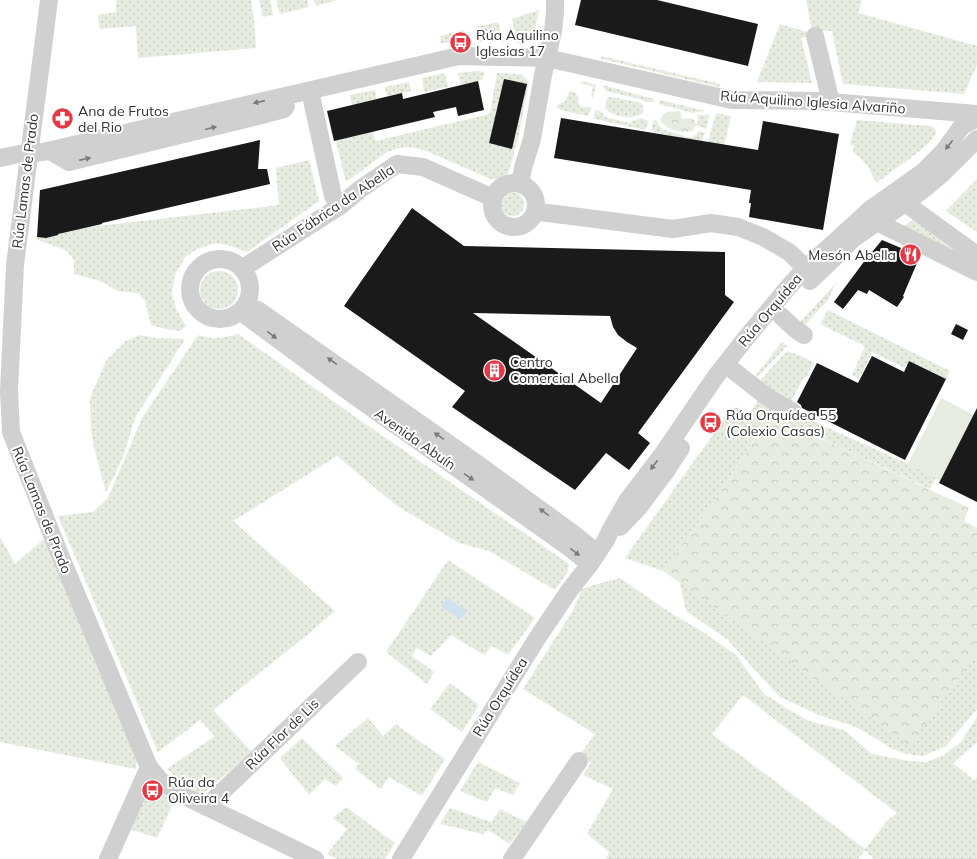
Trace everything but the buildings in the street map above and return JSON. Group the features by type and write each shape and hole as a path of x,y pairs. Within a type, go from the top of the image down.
{"street":[{"name":"Rúa Lamas de Prado","path":"49,0 14,265 6,438 63,562 149,767 161,781 180,794 314,859"},
{"path":"520,184 523,168 532,140 554,26 555,0"},
{"path":"815,36 831,102"},
{"name":"Rúa Aquilino Iglesia Alvariño","path":"0,158 19,154 50,151 459,56 547,58 732,100 831,102 977,118"},
{"path":"303,92 333,196 340,206"},
{"name":"Rúa Orquídea","path":"401,859 536,640 569,591 598,552 639,507 666,471 714,398 753,347 781,316 810,272 872,208 923,172 944,151 962,126 977,118"},
{"name":"Rúa Orquídea","path":"598,552 628,501 662,455 716,376 790,286 810,272 830,263 854,238 905,203 944,172 977,139"},
{"name":"Rúa Fábrica da Abella","path":"243,268 340,206 359,190 397,164 423,167 492,198"},
{"path":"509,183 520,184 530,190 535,200 535,212 525,224 518,227 507,226 497,220 492,210 492,198 499,188 509,183"},
{"path":"905,203 977,255"},
{"path":"535,212 673,229 711,223 738,227 764,237 788,252 810,272"},
{"path":"877,222 977,272"},
{"path":"214,259 230,260 243,268 250,279 251,291 244,308 226,319 210,318 197,310 190,295 191,279 199,266 214,259"},
{"name":"Avenida Abuín","path":"244,308 374,400 567,546 598,552"},
{"path":"781,316 804,335"},
{"path":"734,371 767,397 792,411"},
{"name":"Rúa Flor de Lis","path":"206,807 358,662"},
{"path":"512,859 579,761"},
{"path":"108,859 149,767"}],"green space":[{"path":"116,0 251,0 256,48 138,58 136,26 100,29 98,15 116,12"},
{"path":"259,0 270,0 273,15 263,17"},
{"path":"276,0 307,0 309,7 280,14"},
{"path":"314,0 337,0 316,6"},
{"path":"806,0 862,0 858,13 977,46 977,65 964,94 843,84 832,31 812,30"},
{"path":"539,10 532,39 527,42 517,43 512,19"},
{"path":"498,22 504,42 486,40 480,42 476,27"},
{"path":"780,24 810,33 810,36 801,38 812,83 757,82"},
{"path":"464,30 467,42 441,43 440,36"},
{"path":"601,56 720,84 720,87 602,59"},
{"path":"477,71 485,72 482,80 461,85 458,73"},
{"path":"445,73 448,87 424,92 422,78"},
{"path":"497,73 521,74 529,82 518,139 508,174 493,180 424,150 411,147 399,148 387,152 346,182 335,138 372,129 375,141 490,114"},
{"path":"582,81 596,85 593,98 591,96 593,86 581,84"},
{"path":"409,82 411,91 387,96 385,87"},
{"path":"602,85 654,99 653,102 647,102 606,91"},
{"path":"375,90 377,99 352,105 350,95"},
{"path":"572,91 577,95 579,105 581,107 591,107 588,116 560,110 556,106 565,101 569,92"},
{"path":"609,97 641,103 643,113 634,117 623,117 613,114 605,108"},
{"path":"660,100 705,111 693,113 659,104"},
{"path":"595,110 600,111 605,117 629,123 640,118 649,121 645,130 594,119"},
{"path":"680,111 682,119 691,118 694,120 696,125 693,131 684,132 671,129 660,120 665,113"},
{"path":"716,113 731,116 723,150 707,145"},
{"path":"710,114 706,129 696,125 699,120 697,115"},
{"path":"654,119 662,129 690,138 699,131 705,133 701,143 651,131"},
{"path":"857,120 929,126 933,127 936,131 932,140 916,154 876,183 867,166 853,152 854,146 850,144"},
{"path":"309,160 319,201 247,252 228,245 216,243 197,249 185,257 175,275 172,293 176,309 186,326 180,331 151,325 145,301 138,293 118,291 100,281 74,274 74,260 66,250 38,240 38,233 279,205 276,168"},
{"path":"977,179 977,232 946,211"},
{"path":"512,192 517,193 523,199 523,209 517,215 512,216 507,215 501,209 500,204 501,199 507,193"},
{"path":"915,218 977,261 901,229"},
{"path":"215,271 223,271 230,274 235,279 238,290 235,301 230,306 223,309 215,309 208,306 203,301 200,294 200,286 203,279 208,274"},
{"path":"836,283 828,300 803,327 799,323"},
{"path":"828,310 950,371 946,379 909,361 905,368 872,352 859,379 852,375 865,346 820,324"},
{"path":"238,334 569,564 568,571 555,590 489,551 459,543 397,506 337,456 233,521 335,611 213,710 252,752 205,792 199,795 167,769 215,736 200,720 158,752 58,516 93,512 108,498 142,418 198,335 208,338 218,338"},
{"path":"140,335 155,338 185,339 135,418 124,454 106,492 94,448 91,429 90,398 106,361 126,341"},
{"path":"782,342 787,346 756,378 755,376"},
{"path":"787,351 814,363 806,378 804,377 789,405 757,384"},
{"path":"941,398 974,415 940,481 908,464"},
{"path":"758,399 764,399 936,478 930,489 754,407"},
{"path":"736,407 750,414 754,407 969,508 964,521 977,528 977,652 910,746 663,571 711,506 761,430 732,412"},
{"path":"732,412 761,429 711,506 663,571 625,558 727,415"},
{"path":"0,537 15,564 44,539 137,760 136,769 0,742"},
{"path":"448,560 535,618 508,655 492,646 484,655 451,635 431,656 417,648 412,656 434,672 427,684 386,652"},
{"path":"620,578 669,612 703,632 736,655 764,694 809,721 844,730 872,754 908,761 926,762 944,755 961,742 977,717 977,742 953,763 974,780 977,777 977,859 874,859 865,850 858,859 606,859 609,852 587,834 613,789 583,775 591,763 579,756 595,734 523,689 572,612 582,589","holes":["743,695 897,813 887,821 865,849 712,734"]},
{"path":"680,583 910,745 977,652 977,709 945,747 923,756 906,754 893,749 856,727 819,715 780,697 727,639 686,611"},
{"path":"450,683 479,705 462,732 430,709"},
{"path":"368,718 383,736 396,724 445,759 422,796 389,777 381,789 355,769 359,764 335,746"},
{"path":"302,738 343,778 336,786 325,779 309,795 280,758"},
{"path":"478,762 520,783 513,795 495,788 487,802 460,791"},
{"path":"151,788 174,801 157,838 127,828 145,789"},
{"path":"346,807 395,843 385,859 337,859 327,854 347,829 333,818"},
{"path":"450,808 491,822 500,809 526,822 510,844 488,830 483,834 440,824"}],"water":[{"path":"447,597 467,611 460,620 441,606"}],"place":[{"name":"Rúa Aquilino Iglesias 17","path":"461,43"},
{"name":"Ana de Frutos del Rio","path":"63,119"},
{"name":"Mesón Abella","path":"911,255"},
{"name":"Centro Comercial Abella","path":"494,370"},
{"name":"Rúa Orquídea 55 (Colexio Casas)","path":"711,423"},
{"name":"Rúa da Oliveira 4","path":"152,790"}]}
